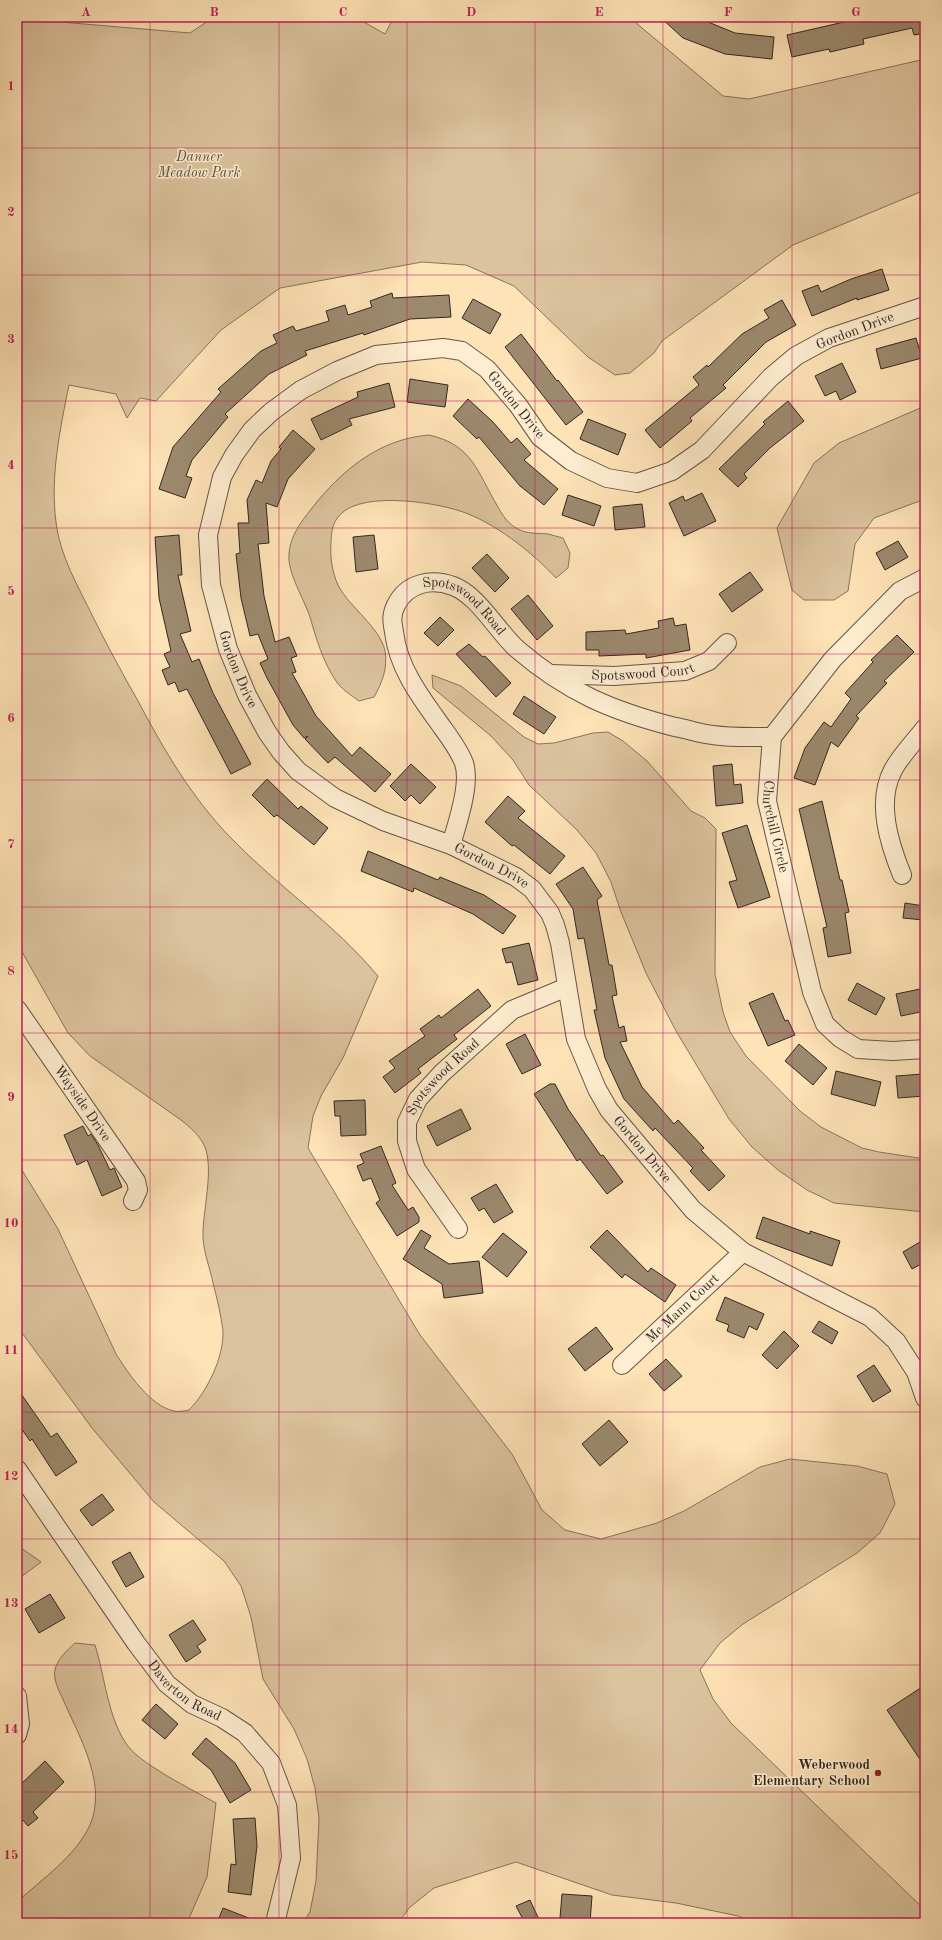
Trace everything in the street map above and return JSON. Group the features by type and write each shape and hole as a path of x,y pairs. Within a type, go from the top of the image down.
{"street":[{"name":"Gordon Drive","path":"925,306 829,338 796,356 771,377 702,450 672,471 637,482 607,478 571,461 540,437 518,405 487,369 462,351 443,348 376,355 337,371 301,390 271,412 252,430 234,455 222,477 208,535 211,585 228,649 247,695 267,732 281,752 298,771 313,784 335,798 383,821 451,845 516,877 532,889 550,912 555,925 560,944 576,1039 597,1089 609,1110 693,1210 743,1252 870,1317 896,1341 916,1372 925,1398"},
{"path":"772,737 833,659 900,591 925,578"},
{"name":"Spotswood Road","path":"451,845 465,791 464,764 454,744 417,693 396,648 392,614 399,599 408,589 421,583 435,581 454,586 472,597 505,638 530,659 574,691 601,704 651,721 713,735 772,737"},
{"name":"Spotswood Court","path":"550,674 614,676 685,672 709,661 727,643"},
{"path":"902,875 897,863 884,806 887,786 893,769 925,728"},
{"name":"Churchill Circle","path":"772,737 767,801 812,992 825,1024 840,1038 858,1049 893,1051 925,1049"},
{"name":"Spotswood Road","path":"458,1229 416,1169 407,1141 407,1122 418,1099 442,1073 512,1010 567,988"},
{"name":"Wayside Drive","path":"17,1009 136,1181 138,1190 133,1201"},
{"name":"Mc Mann Court","path":"622,1365 743,1252"},
{"name":"Daverton Road","path":"17,1469 136,1643 167,1684 192,1704 222,1718 245,1733 271,1763 287,1805 291,1858 276,1923"},
{"path":"17,1696 20,1724 17,1735"}],"green space":[{"name":"Danner Meadow Park","path":"17,17 52,17 49,21 190,33 214,17 355,17 385,34 394,17 629,17 723,96 749,99 925,59 925,190 793,245 662,341 654,353 630,373 615,375 588,357 514,286 466,265 422,262 280,288 221,330 156,401 140,398 127,418 116,394 69,385 59,436 55,470 54,505 58,535 70,571 115,659 158,737 191,790 217,823 249,856 325,922 378,976 343,1058 321,1096 313,1116 308,1148 420,1335 512,1454 542,1510 565,1530 601,1539 657,1523 684,1511 760,1467 790,1459 857,1466 887,1474 895,1504 880,1533 857,1553 743,1624 720,1643 700,1670 713,1699 731,1723 925,1910 925,1923 754,1923 738,1916 676,1903 612,1895 516,1862 434,1888 410,1907 398,1923 303,1923 310,1912 316,1881 319,1818 315,1788 307,1759 294,1729 263,1679 251,1617 241,1586 224,1561 154,1502 92,1428 17,1326 17,1162 58,1229 116,1354 140,1388 156,1403 174,1411 189,1410 202,1394 213,1374 221,1352 223,1341 219,1307 203,1238 208,1166 207,1155 202,1141 191,1128 90,1056 68,1033 17,943"},
{"path":"925,406 925,499 874,518 855,544 848,591 834,600 804,600 792,590 777,528 814,463 839,443"},
{"path":"429,435 444,440 465,453 479,471 502,514 511,525 525,532 548,534 563,538 570,553 568,568 556,578 536,558 512,539 486,522 460,511 432,504 394,500 359,504 345,510 336,520 332,531 331,554 334,575 343,593 377,634 382,642 386,657 384,675 374,697 359,701 338,684 331,674 324,658 310,617 293,577 289,561 291,541 308,513 336,481 349,469 378,450 394,443"},
{"path":"432,675 461,686 524,737 538,744 554,743 593,733 608,732 623,741 647,761 691,811 705,818 716,829 715,974 723,1012 730,1032 746,1056 800,1111 821,1127 862,1148 925,1159 925,1212 834,1203 807,1190 778,1170 752,1147 729,1119 676,1031 646,973 621,912 611,882 596,853 577,830 529,785 513,760 491,736 433,688"},
{"path":"17,1545 41,1562 17,1580"},
{"path":"75,1643 95,1645 114,1719 125,1742 131,1750 141,1759 166,1776 216,1803 207,1877 187,1923 17,1923 17,1902 57,1867 76,1847 84,1837 90,1825 94,1810 96,1794 90,1763 55,1678 55,1668 57,1663 63,1654"}],"building":[{"path":"660,17 696,17 735,33 774,37 772,59 725,54 683,38"},
{"path":"866,17 925,17 925,33 914,35 912,28 863,39 864,44 830,52 829,49 792,57 787,35"},
{"path":"882,269 889,290 857,300 857,298 812,316 802,291 818,285 821,292 851,279"},
{"path":"392,293 393,298 449,295 451,317 410,319 364,335 363,333 305,351 307,355 269,374 225,414 228,417 192,460 186,476 192,478 185,498 159,489 173,447 221,392 218,389 261,351 277,343 273,335 293,326 296,331 329,321 326,311 345,305 348,315 372,307 370,301"},
{"path":"473,299 501,314 490,334 462,318"},
{"path":"782,300 796,325 766,342 723,385 726,388 690,418 692,421 660,448 645,430 699,385 693,377 707,365 708,367 742,334 769,318 764,310"},
{"path":"521,334 583,412 566,425 505,347"},
{"path":"916,338 922,358 881,369 876,349"},
{"path":"842,363 856,392 840,400 836,391 825,396 815,376"},
{"path":"410,379 448,385 445,407 407,402"},
{"path":"389,383 395,407 349,419 352,425 321,440 311,419 358,397 357,392"},
{"path":"468,399 493,422 511,443 517,438 531,454 524,460 558,489 544,505 520,486 479,437 477,439 453,416"},
{"path":"788,401 804,421 770,448 744,474 747,478 738,487 719,469 765,424 763,422"},
{"path":"588,419 626,434 618,455 580,439"},
{"path":"293,430 315,449 288,479 277,507 266,503 269,543 258,544 264,596 275,642 289,637 297,656 291,658 296,672 292,673 316,716 352,756 360,747 391,774 375,792 335,757 328,763 305,739 308,736 304,738 293,725 260,663 268,659 258,634 250,636 241,598 236,554 240,553 238,523 249,523 247,500 256,480 262,483 271,461 281,449 279,447"},
{"path":"702,493 716,521 684,536 669,503 683,496 685,501"},
{"path":"568,495 601,506 594,526 562,515"},
{"path":"642,504 645,527 615,530 613,507"},
{"path":"179,535 182,575 178,575 191,631 180,634 192,662 199,659 213,693 251,764 231,774 187,689 179,692 175,682 168,685 162,670 170,667 164,654 171,651 159,598 155,537"},
{"path":"374,535 378,569 356,572 353,537"},
{"path":"898,541 908,557 885,570 876,553"},
{"path":"487,554 509,578 495,592 472,568"},
{"path":"750,572 763,590 732,612 719,594"},
{"path":"528,595 553,626 537,640 511,609"},
{"path":"440,617 454,630 438,646 424,633"},
{"path":"673,618 675,626 686,624 690,650 646,658 646,654 599,656 599,650 586,650 586,632 625,630 626,634 659,628 658,621"},
{"path":"897,635 914,652 884,681 887,683 856,716 859,718 838,747 831,742 815,785 794,778 805,748 824,722 831,727 851,699 845,693 873,662 871,660"},
{"path":"469,644 483,657 485,656 511,683 496,697 456,654"},
{"path":"524,696 556,717 544,734 513,714"},
{"path":"411,764 436,787 420,804 411,795 405,801 390,786"},
{"path":"732,764 734,785 741,784 743,803 716,806 713,766"},
{"path":"267,779 298,809 301,806 328,828 314,845 277,815 274,817 252,795"},
{"path":"508,796 525,811 518,818 565,856 550,874 514,845 512,846 485,822"},
{"path":"822,801 849,912 845,913 851,953 828,957 823,928 827,927 799,809"},
{"path":"747,825 770,897 738,908 729,882 737,880 722,833"},
{"path":"368,851 438,880 440,877 484,895 516,916 503,934 473,914 414,888 413,892 361,871"},
{"path":"583,867 602,896 597,900 609,965 612,965 617,995 612,996 619,1028 624,1026 627,1041 620,1042 642,1087 674,1124 678,1120 704,1148 701,1150 725,1176 709,1191 690,1171 693,1168 655,1128 653,1131 624,1099 605,1058 594,1010 597,1010 584,938 578,939 573,909 556,884"},
{"path":"905,903 924,906 923,920 903,918"},
{"path":"529,943 538,980 518,985 512,962 506,963 502,949"},
{"path":"857,983 885,998 876,1015 848,1000"},
{"path":"925,988 925,1011 901,1016 896,994"},
{"path":"478,989 491,1006 454,1035 457,1039 418,1069 421,1073 395,1093 383,1077 395,1068 389,1061 425,1036 420,1029 439,1015 441,1018"},
{"path":"773,993 785,1021 788,1020 795,1035 768,1046 749,1003"},
{"path":"525,1034 541,1065 522,1074 506,1044"},
{"path":"799,1044 827,1068 813,1085 785,1061"},
{"path":"836,1071 881,1082 875,1106 831,1094"},
{"path":"923,1074 925,1096 898,1098 896,1076"},
{"path":"550,1084 555,1084 568,1109 601,1156 603,1155 623,1182 607,1194 580,1159 577,1161 534,1094"},
{"path":"365,1100 366,1135 341,1136 340,1116 335,1116 334,1101"},
{"path":"461,1109 471,1129 437,1146 427,1126"},
{"path":"83,1126 88,1136 91,1134 98,1145 110,1170 114,1168 122,1187 102,1196 87,1160 77,1165 64,1135"},
{"path":"381,1146 396,1183 392,1185 408,1210 413,1207 419,1217 419,1222 397,1236 376,1203 380,1200 371,1178 363,1181 357,1166 364,1163 360,1154"},
{"path":"496,1184 513,1212 494,1223 484,1208 479,1211 471,1198"},
{"path":"763,1217 810,1234 810,1231 840,1241 832,1266 756,1238"},
{"path":"421,1230 431,1236 424,1248 449,1264 479,1261 483,1293 444,1298 442,1284 403,1259"},
{"path":"607,1230 648,1272 651,1268 676,1285 665,1302 625,1274 622,1278 590,1247"},
{"path":"503,1233 527,1252 507,1277 482,1257"},
{"path":"925,1239 925,1262 912,1269 903,1252"},
{"path":"725,1297 764,1314 757,1330 749,1326 744,1338 727,1331 729,1325 716,1320"},
{"path":"819,1321 838,1332 832,1344 812,1332"},
{"path":"596,1327 613,1349 585,1371 568,1349"},
{"path":"784,1331 799,1346 777,1369 762,1355"},
{"path":"666,1359 682,1376 664,1391 649,1374"},
{"path":"874,1365 891,1391 873,1402 857,1376"},
{"path":"17,1388 51,1437 57,1433 77,1462 56,1476 32,1439 30,1441 17,1422"},
{"path":"609,1420 628,1442 600,1466 582,1444"},
{"path":"102,1494 114,1510 92,1526 80,1510"},
{"path":"130,1552 144,1577 126,1587 112,1562"},
{"path":"50,1594 65,1618 39,1633 25,1609"},
{"path":"193,1620 206,1640 197,1646 201,1652 186,1662 169,1635"},
{"path":"925,1685 925,1767 887,1710"},
{"path":"156,1704 178,1724 165,1739 142,1720"},
{"path":"206,1738 235,1763 251,1790 230,1803 211,1770 192,1754"},
{"path":"45,1761 64,1782 33,1812 38,1818 28,1826 23,1820 17,1825 17,1788"},
{"path":"255,1818 257,1846 251,1895 228,1892 231,1864 236,1865 233,1819"},
{"path":"562,1894 592,1896 590,1923 572,1923 573,1919 560,1918"},
{"path":"530,1900 541,1923 525,1923 516,1906"},
{"path":"223,1908 259,1922 259,1923 217,1923"}],"place":[{"name":"Weberwood Elementary School","path":"878,1773"}]}
